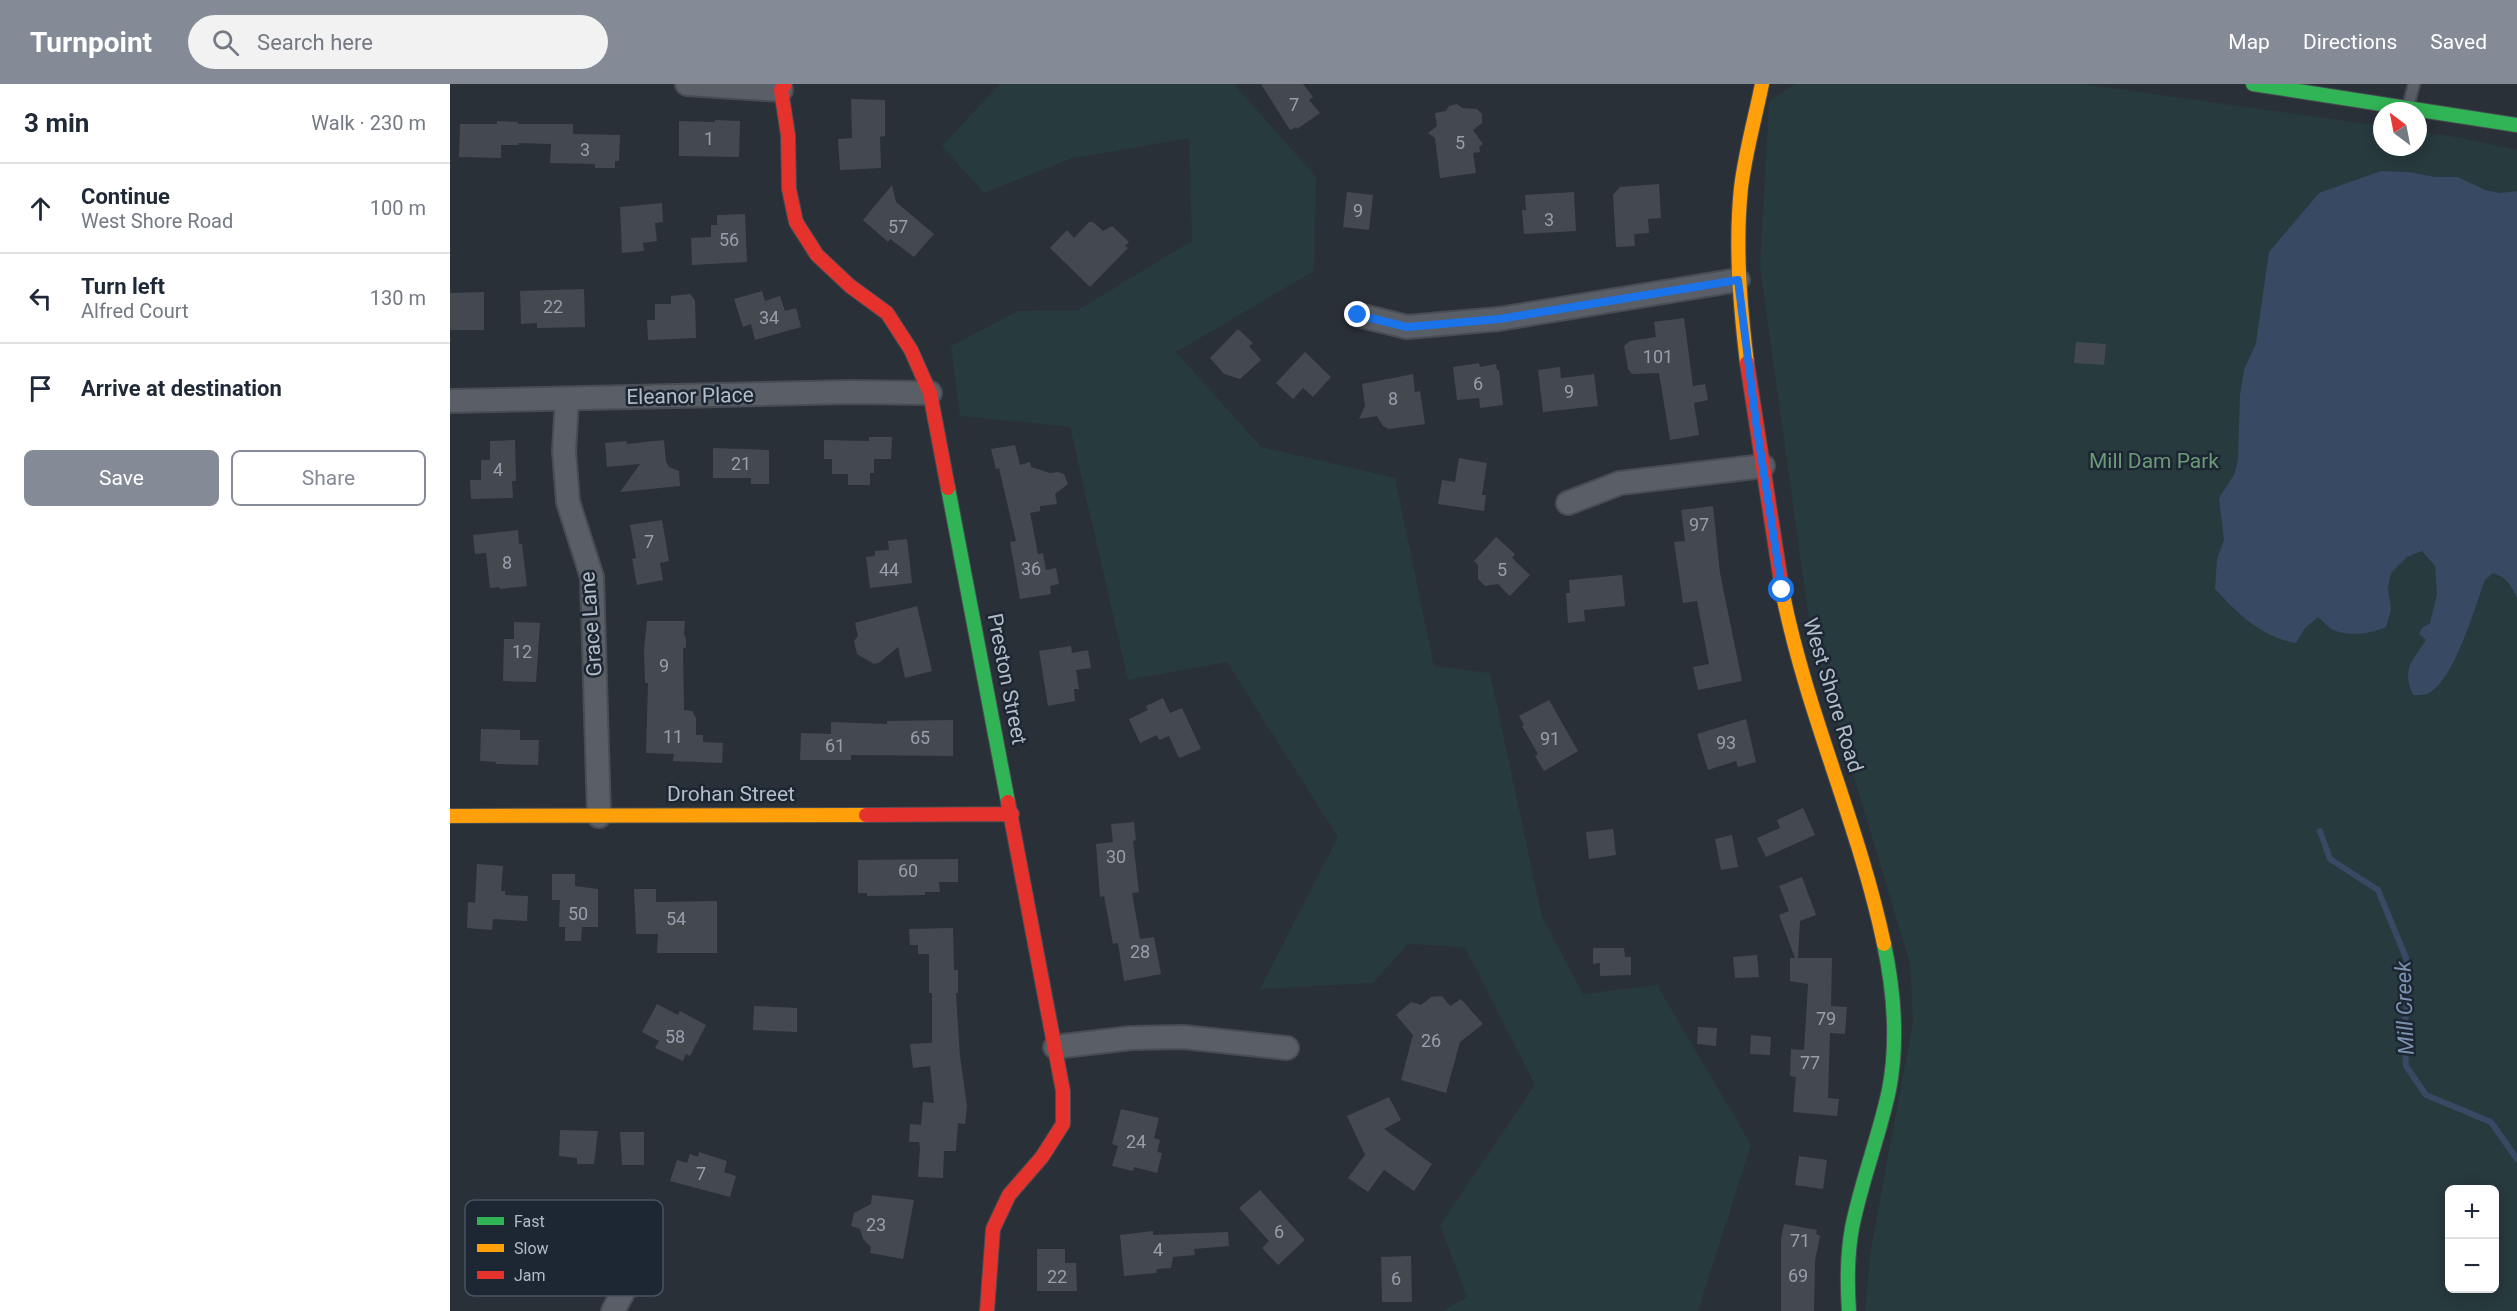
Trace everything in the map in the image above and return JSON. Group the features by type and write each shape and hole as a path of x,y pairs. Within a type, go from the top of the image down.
{"street":[{"path":"687,84 783,87"},
{"name":"West Shore Road","path":"1762,84 1748,144 1740,198 1738,280 1763,466 1792,639 1871,894 1884,945 1891,988 1890,1076 1887,1099 1853,1216 1848,1259 1849,1311"},
{"path":"2253,84 2295,87 2380,102"},
{"name":"Preston Street","path":"783,87 788,135 789,189 796,222 817,255 850,286 887,313 910,350 930,393 1063,1091 1063,1124 1042,1157 1009,1195 993,1229 987,1311"},
{"path":"2427,110 2517,124"},
{"path":"1358,315 1407,327 1499,319 1738,280"},
{"name":"Eleanor Place","path":"450,401 850,392 930,393"},
{"name":"Grace Lane","path":"567,399 564,451 568,502 592,577 599,816"},
{"path":"1568,503 1620,483 1763,466"},
{"name":"Drohan Street","path":"450,816 1012,814"},
{"path":"1055,1047 1131,1038 1183,1037 1287,1047"},
{"path":"613,1311 621,1296"}],"lane":[{"path":"2409,102 2414,84"}],"green space":[{"path":"1000,84 1234,84 1316,177 1314,271 1176,352 1261,447 1395,478 1434,666 1490,673 1542,917 1583,994 1657,985 1751,1145 1698,1311 1444,1311 1467,1297 1440,1225 1535,1085 1465,947 1408,944 1373,983 1260,989 1338,837 1227,662 1128,680 1070,427 960,416 951,346 1018,311 1078,310 1192,241 1189,138 1070,159 984,193 942,146"},
{"name":"Mill Dam Park","path":"1795,84 2082,84 2373,125 2373,156 2427,156 2427,132 2517,150 2517,1311 1865,1311 1871,1248 1913,1022 1910,964 1811,634 1760,267 1769,101"}],"water":[{"path":"2381,171 2458,177 2485,190 2500,193 2517,191 2517,598 2502,577 2493,573 2485,580 2455,660 2437,687 2422,695 2413,695 2408,672 2412,660 2426,640 2419,634 2422,628 2430,623 2437,594 2435,566 2422,551 2407,557 2391,573 2388,588 2391,610 2386,627 2366,633 2339,632 2331,629 2318,617 2305,628 2296,643 2283,640 2251,623 2215,589 2217,559 2224,540 2219,498 2234,475 2238,460 2240,395 2244,370 2256,343 2269,252 2319,193"}],"building":[{"path":"1261,84 1303,84 1313,97 1309,100 1320,113 1297,129 1296,127 1290,130"},
{"path":"851,99 885,100 885,136 880,137 881,168 840,170 838,139 852,138"},
{"path":"1457,104 1462,108 1477,109 1482,114 1482,123 1473,130 1483,144 1479,147 1480,152 1473,153 1476,173 1440,178 1435,138 1428,133 1437,126 1435,113 1446,111 1449,106"},
{"path":"715,120 740,121 739,157 679,156 679,121 715,122"},
{"path":"497,121 518,122 518,124 573,124 573,134 620,135 619,161 615,161 615,168 595,168 595,164 550,163 551,144 518,143 519,145 501,145 501,158 459,157 460,124 497,124"},
{"path":"1659,184 1661,218 1648,219 1649,233 1634,234 1635,246 1616,247 1613,195 1620,187"},
{"path":"892,185 896,202 934,234 914,257 890,239 888,242 863,220"},
{"path":"1347,192 1373,195 1369,230 1343,227"},
{"path":"1574,192 1576,231 1524,234 1522,210 1526,210 1525,195"},
{"path":"662,203 663,222 655,223 657,241 643,243 644,251 622,253 620,207"},
{"path":"745,214 747,262 692,265 691,238 711,237 711,225 717,225 717,215"},
{"path":"1089,222 1093,222 1103,231 1112,226 1129,242 1125,246 1128,248 1090,287 1050,248 1067,230 1074,238"},
{"path":"584,289 585,327 537,328 537,323 521,324 520,291"},
{"path":"762,291 765,301 780,296 785,311 796,308 801,327 755,340 751,324 743,327 734,299"},
{"path":"484,292 484,330 450,330 450,293"},
{"path":"690,294 695,300 696,338 648,340 647,320 655,320 655,304 671,304 671,296"},
{"path":"1684,318 1693,386 1705,384 1708,400 1694,403 1699,435 1670,440 1659,373 1632,374 1628,369 1624,346 1630,341 1656,337 1654,322"},
{"path":"1238,329 1253,343 1249,346 1261,360 1240,379 1224,374 1210,358"},
{"path":"2076,342 2106,344 2104,365 2074,363"},
{"path":"1305,352 1331,377 1313,397 1303,388 1293,399 1276,383"},
{"path":"1479,363 1480,367 1496,364 1499,370 1503,405 1480,408 1479,398 1457,400 1453,367"},
{"path":"1560,367 1561,378 1594,374 1598,406 1543,412 1538,370"},
{"path":"1413,374 1415,392 1420,391 1425,424 1389,429 1383,426 1377,416 1359,419 1365,406 1362,384"},
{"path":"869,437 892,437 891,459 874,459 874,473 870,473 870,485 848,485 848,474 832,474 832,459 824,459 824,440 869,441"},
{"path":"515,440 516,481 512,481 513,498 471,499 470,480 481,480 481,460 490,460 490,441"},
{"path":"664,440 666,461 669,467 679,471 680,486 620,492 640,464 607,467 605,443 626,441 627,444"},
{"path":"1015,445 1020,465 1030,462 1031,467 1050,473 1064,474 1068,484 1055,494 1057,504 1040,506 1040,511 1030,513 1038,554 1043,553 1046,570 1056,568 1059,584 1050,586 1051,594 1020,599 1010,542 1016,541 999,468 996,469 991,449"},
{"path":"713,448 769,450 769,484 751,484 751,478 713,478"},
{"path":"1459,458 1487,463 1482,495 1486,495 1484,511 1438,504 1442,480 1455,482"},
{"path":"1713,506 1720,573 1742,681 1698,690 1693,667 1709,664 1697,601 1683,603 1674,542 1685,541 1681,510"},
{"path":"662,520 669,561 660,563 663,580 637,585 632,559 636,558 630,525"},
{"path":"518,530 527,586 490,588 486,553 475,554 473,535"},
{"path":"1496,537 1515,554 1512,558 1530,575 1510,596 1498,584 1485,586 1478,579 1478,565 1474,561"},
{"path":"907,539 912,583 870,588 866,557 875,556 875,551 889,550 888,541"},
{"path":"1622,575 1625,606 1584,610 1585,621 1568,623 1566,593 1570,593 1569,580"},
{"path":"917,606 932,671 905,678 898,647 880,662 874,664 857,654 854,641 858,636 855,623"},
{"path":"647,621 685,621 684,710 692,711 696,718 696,735 703,735 703,742 723,743 722,763 673,761 674,754 646,753 648,683 645,683 644,649"},
{"path":"514,622 540,623 536,682 503,681 504,639 514,639"},
{"path":"1071,646 1072,653 1088,650 1091,668 1076,670 1079,689 1074,689 1075,701 1048,706 1039,651"},
{"path":"1163,698 1170,713 1182,708 1201,749 1179,758 1169,736 1159,740 1157,735 1140,743 1129,719 1148,710 1146,706"},
{"path":"1549,700 1578,751 1544,771 1535,756 1538,754 1519,716"},
{"path":"1746,719 1756,762 1738,767 1736,761 1708,770 1697,734"},
{"path":"953,720 953,756 851,755 851,760 800,760 801,733 831,734 831,722 887,724 887,721"},
{"path":"481,729 520,730 520,740 539,740 538,765 496,764 496,762 480,761"},
{"path":"1803,808 1815,835 1766,857 1757,838 1780,828 1777,820"},
{"path":"1134,822 1136,840 1133,841 1139,892 1132,893 1140,939 1154,937 1161,974 1124,981 1118,943 1113,944 1104,896 1100,897 1096,844 1113,842 1111,824"},
{"path":"1613,829 1616,855 1589,859 1586,832"},
{"path":"1732,835 1738,867 1721,870 1715,839"},
{"path":"958,859 958,882 939,882 940,892 925,892 925,895 867,896 867,893 858,893 858,860"},
{"path":"477,864 503,866 501,891 505,891 505,895 528,896 527,921 493,919 492,930 467,928 468,902 475,903"},
{"path":"552,874 575,874 575,886 598,889 598,927 582,927 581,941 565,941 565,927 559,927 560,900 552,900"},
{"path":"1802,877 1816,915 1800,921 1798,958 1832,958 1831,1006 1847,1007 1845,1034 1830,1033 1828,1098 1839,1099 1837,1116 1793,1112 1796,1077 1790,1076 1791,1049 1804,1050 1808,984 1790,981 1790,958 1795,958 1779,915 1789,911 1779,886"},
{"path":"634,889 656,889 656,902 717,901 717,953 657,953 658,934 636,934"},
{"path":"953,928 954,970 958,970 958,993 956,993 960,1056 967,1106 965,1124 958,1123 956,1151 944,1151 943,1178 918,1177 920,1148 919,1142 909,1142 910,1124 921,1125 923,1102 934,1103 930,1066 913,1068 910,1044 932,1043 932,993 929,993 929,954 918,954 918,945 910,945 909,929"},
{"path":"1593,948 1624,948 1625,957 1631,957 1631,975 1600,976 1600,963 1593,964"},
{"path":"1757,955 1759,977 1735,978 1733,957"},
{"path":"1442,996 1450,1006 1461,999 1483,1024 1460,1042 1446,1093 1401,1080 1413,1035 1396,1015 1411,1002 1421,1005 1431,997"},
{"path":"657,1004 678,1015 680,1011 706,1025 690,1056 686,1054 683,1061 655,1048 659,1041 642,1032"},
{"path":"754,1006 797,1008 797,1032 753,1030"},
{"path":"1698,1027 1717,1028 1716,1046 1697,1044"},
{"path":"1751,1035 1771,1037 1770,1055 1750,1054"},
{"path":"1389,1097 1401,1120 1384,1129 1432,1164 1414,1191 1384,1170 1368,1192 1348,1178 1365,1155 1347,1116"},
{"path":"1121,1109 1159,1118 1154,1138 1160,1140 1157,1152 1162,1153 1157,1173 1134,1167 1133,1171 1112,1166 1118,1146 1112,1144"},
{"path":"560,1130 598,1131 594,1164 577,1164 577,1158 559,1156"},
{"path":"620,1132 644,1132 644,1165 622,1165"},
{"path":"699,1152 727,1161 724,1172 736,1176 730,1197 670,1181 677,1160 687,1163 690,1154 698,1157"},
{"path":"1799,1156 1827,1160 1823,1189 1795,1185"},
{"path":"1260,1190 1305,1240 1278,1265 1262,1248 1269,1241 1239,1208"},
{"path":"872,1195 914,1200 903,1259 870,1253 871,1247 863,1239 860,1229 851,1226 854,1213 871,1204"},
{"path":"1784,1224 1817,1230 1816,1234 1820,1236 1815,1261 1814,1311 1781,1311 1781,1239"},
{"path":"1153,1231 1153,1235 1228,1232 1229,1246 1194,1249 1195,1255 1173,1257 1171,1268 1157,1269 1156,1273 1124,1276 1120,1235"},
{"path":"1037,1249 1065,1249 1065,1263 1076,1263 1077,1291 1037,1291"},
{"path":"1411,1256 1412,1302 1382,1302 1381,1257"}],"waterway":[{"name":"Mill Creek","path":"2320,831 2330,859 2378,890 2406,958 2408,993 2404,1030 2406,1066 2426,1095 2491,1122 2517,1159"}],"traffic: fast":[{"path":"2253,84 2517,125"},
{"path":"948,488 1008,802"},
{"path":"1849,1311 1848,1270 1852,1228 1885,1108 1892,1072 1894,1017 1884,944"}],"traffic: slow":[{"path":"1747,363 1739,276 1739,210 1745,162 1762,84"},
{"path":"1783,595 1805,683 1861,856 1884,944"},
{"path":"450,816 866,815"}],"traffic: jam":[{"path":"785,84 781,90 788,135 789,189 796,222 817,255 850,286 887,313 911,350 930,393 948,488"},
{"path":"1747,363 1783,595"},
{"path":"987,1311 993,1229 1009,1195 1042,1157 1063,1124 1063,1091 1008,802"},
{"path":"866,815 1012,814"}],"route":[{"path":"1358,315 1407,327 1499,319 1738,280 1756,423 1782,590"}]}
